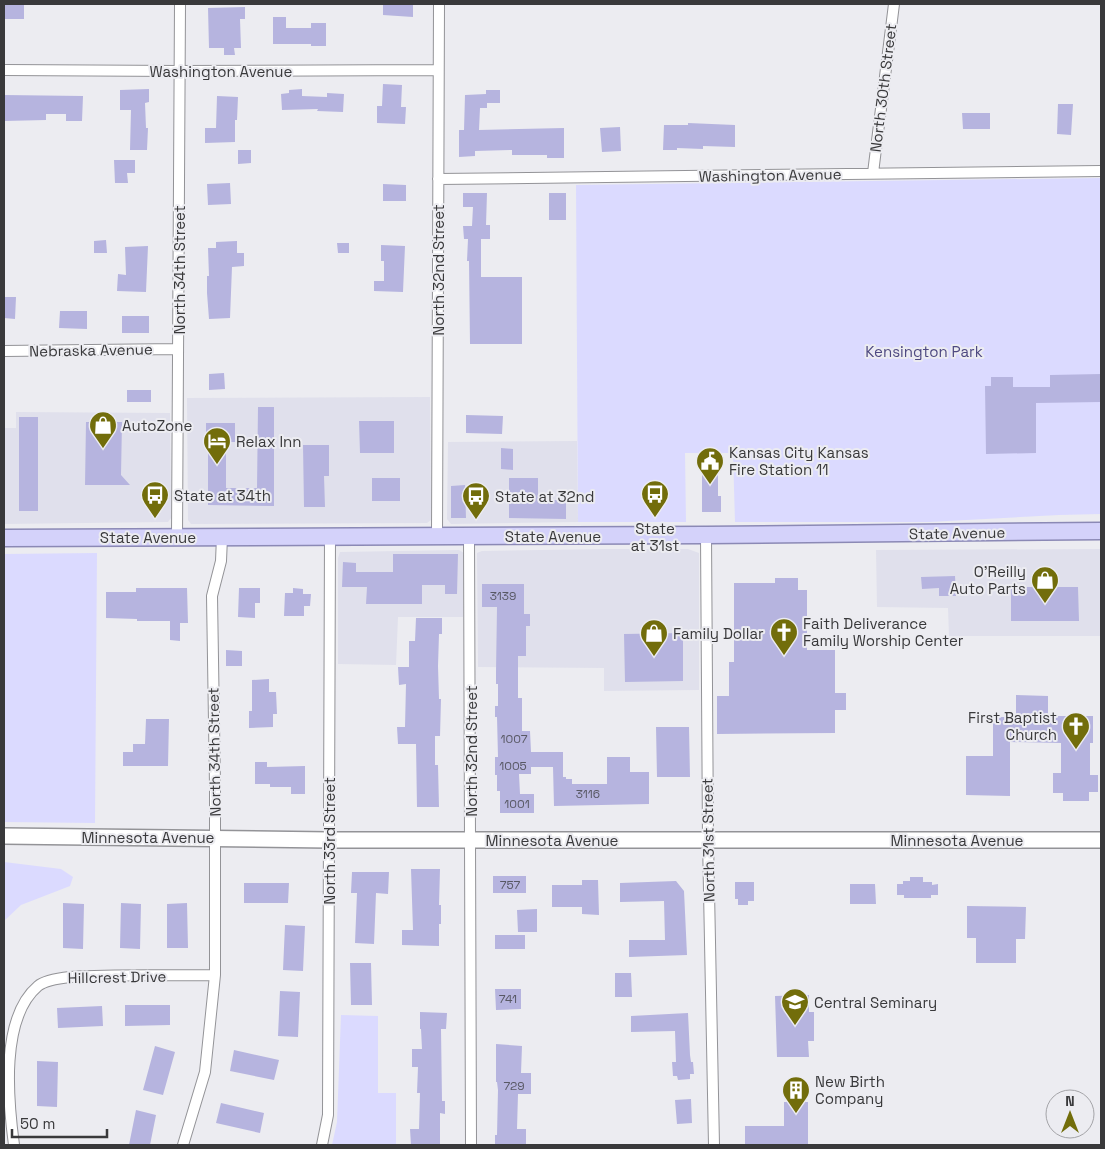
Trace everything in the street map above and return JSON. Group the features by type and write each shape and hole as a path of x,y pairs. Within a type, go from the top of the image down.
{"main road":[{"name":"State Avenue","path":"4,538 1101,531"},
{"name":"Minnesota Avenue","path":"4,836 329,840 1101,840"}],"street":[{"name":"North 34th Street","path":"177,537 180,4"},
{"name":"North 32nd Street","path":"437,536 439,4"},
{"name":"North 30th Street","path":"873,173 894,4"},
{"name":"Washington Avenue","path":"4,70 179,72 438,70"},
{"name":"Washington Avenue","path":"438,179 1101,171"},
{"name":"Nebraska Avenue","path":"4,351 178,349"},
{"name":"North 31st Street","path":"706,535 708,840 714,1145"},
{"name":"North 33rd Street","path":"322,1145 328,1115 330,536"},
{"name":"North 32nd Street","path":"469,536 471,1145"},
{"name":"North 34th Street","path":"184,1145 205,1072 215,975 215,785 212,596 221,561 222,537"},
{"name":"Hillcrest Drive","path":"14,1145 9,1105 9,1042 13,1026 23,1002 39,985 69,977 215,975"}],"shaded area":[{"path":"430,397 431,520 427,523 191,524 188,520 187,398"},
{"path":"16,412 170,413 171,518 168,522 4,524 4,428 16,428"},
{"path":"577,441 578,522 451,524 447,519 448,442"},
{"path":"688,549 699,553 699,690 604,691 604,668 478,667 477,553 482,551"},
{"path":"1101,549 1101,636 949,636 948,608 877,607 876,550"},
{"path":"459,550 464,553 463,617 398,617 396,665 338,664 338,558 340,552"}],"green space":[{"name":"Kensington Park","path":"1101,178 1101,514 929,522 735,522 733,453 685,453 686,522 578,522 576,185"},
{"path":"97,553 95,823 4,822 4,554"},
{"path":"4,862 61,869 73,877 70,886 21,905 4,921"},
{"path":"341,1015 378,1016 378,1093 396,1093 396,1145 332,1145 337,1122"}],"building":[{"path":"4,4 24,4 24,19 4,19"},
{"path":"383,4 413,4 413,17 383,15"},
{"path":"245,7 245,19 240,19 241,48 234,48 235,55 224,55 224,48 209,48 208,8"},
{"path":"273,17 286,17 286,28 311,28 311,23 326,23 326,46 273,44"},
{"path":"383,84 402,85 401,107 406,107 405,124 377,123 377,106 382,106"},
{"path":"149,89 149,102 145,103 146,128 148,128 147,150 130,150 131,110 120,110 120,90"},
{"path":"302,89 302,96 327,97 327,93 344,94 343,112 317,111 318,109 282,110 281,94 289,93 289,90"},
{"path":"486,90 500,90 500,103 487,103 487,108 480,108 479,130 564,128 564,158 547,158 547,155 512,155 512,150 475,151 475,156 459,157 459,130 464,130 465,95 486,94"},
{"path":"4,95 83,96 82,121 66,121 66,114 46,114 46,120 4,121"},
{"path":"217,96 238,97 235,142 205,143 205,128 216,128"},
{"path":"1058,104 1073,104 1071,135 1057,134"},
{"path":"962,113 990,113 990,129 963,129"},
{"path":"688,123 735,125 735,147 703,146 703,149 677,148 677,150 663,150 664,125 688,125"},
{"path":"620,127 621,151 602,152 600,128"},
{"path":"238,150 251,150 251,163 238,164"},
{"path":"114,160 135,160 135,173 127,173 128,183 115,183"},
{"path":"230,183 231,204 208,205 207,184"},
{"path":"383,184 406,185 406,201 383,201"},
{"path":"463,193 487,193 486,225 490,225 490,239 481,239 481,277 522,277 522,344 470,344 468,239 464,239 463,226 472,226 473,207 463,207"},
{"path":"549,193 566,193 566,220 549,220"},
{"path":"106,240 107,253 94,253 94,241"},
{"path":"237,241 237,253 244,253 244,266 232,267 230,318 209,319 207,293 207,276 209,276 208,248 216,248 216,242"},
{"path":"337,243 349,243 349,253 338,253"},
{"path":"381,245 405,246 403,292 374,291 374,281 384,281 384,261 381,261"},
{"path":"148,246 146,292 117,291 118,274 126,275 125,247"},
{"path":"4,297 16,297 15,319 4,318"},
{"path":"60,311 87,311 87,329 59,328"},
{"path":"122,316 149,316 149,333 122,333"},
{"path":"224,373 225,389 209,390 209,374"},
{"path":"1101,374 1101,402 1036,403 1036,453 986,454 985,386 991,386 991,377 1013,377 1013,387 1050,387 1050,375"},
{"path":"127,390 151,390 151,402 127,402"},
{"name":"Relax Inn","path":"258,407 274,407 274,506 208,505 208,436 206,436 206,423 235,423 235,442 226,442 226,488 257,488"},
{"path":"466,415 503,416 502,434 466,433"},
{"path":"19,417 38,417 38,511 19,511"},
{"path":"359,421 394,421 394,453 360,453"},
{"name":"AutoZone","path":"86,422 122,422 121,475 130,485 85,485"},
{"path":"303,445 329,445 329,476 324,476 325,507 304,507"},
{"path":"501,448 513,449 513,470 501,469"},
{"name":"Kansas City Kansas Fire Station 11","path":"702,470 713,470 713,475 718,475 718,496 721,496 721,512 702,512"},
{"path":"372,478 400,478 400,501 372,501"},
{"path":"509,478 538,478 538,500 566,500 566,519 509,518"},
{"path":"465,485 466,518 451,518 451,486"},
{"path":"393,554 458,554 457,594 445,594 445,585 422,585 422,604 366,604 367,587 342,587 343,562 356,563 356,572 393,572"},
{"path":"955,576 956,596 939,596 939,588 922,589 921,577"},
{"name":"Faith Deliverance Family Worship Center","path":"775,578 798,578 798,590 807,590 807,650 835,650 835,693 846,693 846,710 835,710 835,733 717,734 717,696 729,696 729,662 734,662 734,583 775,583"},
{"path":"482,584 524,584 524,614 530,614 530,626 526,626 526,656 518,656 518,698 522,698 522,731 530,731 531,752 563,752 563,777 572,779 572,784 607,784 607,757 630,757 630,772 649,772 649,804 554,806 553,767 531,767 531,774 519,774 520,794 534,794 534,813 500,813 500,791 497,791 497,775 495,775 495,757 498,757 497,717 495,717 495,706 498,706 498,684 496,684 497,607 482,607"},
{"name":"O'Reilly Auto Parts","path":"1011,587 1078,587 1079,621 1011,621"},
{"path":"136,588 187,588 188,623 180,623 180,641 170,640 170,621 137,621 137,619 106,618 106,592 136,592"},
{"path":"239,588 260,588 260,603 255,603 255,618 238,617"},
{"path":"293,588 303,589 303,594 311,594 310,606 304,606 304,616 284,616 285,593 293,593"},
{"path":"416,618 442,618 442,634 439,634 438,666 439,699 441,699 440,736 435,736 435,765 438,765 439,807 417,807 416,744 398,744 397,727 405,727 406,684 399,685 398,667 409,667 409,641 415,641"},
{"name":"Family Dollar","path":"683,633 683,681 625,682 624,634"},
{"path":"226,650 242,651 242,666 226,666"},
{"path":"269,679 269,692 276,692 277,714 273,714 273,727 249,728 249,711 252,711 252,680"},
{"name":"First Baptist Church","path":"1016,695 1048,696 1048,716 1093,716 1093,743 1090,743 1090,775 1098,775 1098,792 1089,792 1089,801 1063,801 1063,793 1053,793 1053,773 1061,773 1061,743 1010,742 1010,796 966,795 966,756 993,756 993,717 1016,717"},
{"path":"146,719 169,719 168,766 123,766 123,752 133,752 133,744 145,744"},
{"path":"656,727 689,727 690,777 657,777"},
{"path":"255,762 267,762 267,767 305,766 305,794 291,794 291,787 270,787 270,784 255,784"},
{"path":"411,869 440,869 439,905 441,905 441,924 439,924 439,946 402,945 402,930 413,930"},
{"path":"352,872 389,872 388,894 376,893 374,944 355,943 357,893 351,893"},
{"path":"493,876 526,876 526,893 493,893"},
{"path":"910,877 923,877 923,882 932,882 932,885 938,884 938,895 931,895 931,898 904,898 904,895 897,895 897,884 903,884 903,881 910,881"},
{"path":"582,880 598,880 599,915 582,914 582,907 552,907 552,885 582,885"},
{"path":"676,881 684,891 687,955 629,957 629,940 665,940 664,901 620,902 620,883"},
{"path":"735,882 754,882 754,901 748,901 748,905 738,905 738,899 735,899"},
{"path":"244,883 289,883 288,903 244,903"},
{"path":"850,884 875,884 876,904 850,904"},
{"path":"63,903 84,904 83,949 63,948"},
{"path":"121,903 141,904 140,949 120,948"},
{"path":"187,903 188,948 167,948 167,904"},
{"path":"967,906 1026,907 1025,939 1016,939 1016,963 976,963 976,938 967,938"},
{"path":"537,909 537,932 518,932 517,910"},
{"path":"285,925 305,926 303,971 283,970"},
{"path":"495,935 525,935 525,949 495,949"},
{"path":"350,963 371,963 372,1005 351,1005"},
{"path":"615,973 631,973 632,997 615,997"},
{"path":"495,989 521,989 521,1009 496,1010"},
{"path":"280,991 300,992 298,1037 278,1036"},
{"name":"Central Seminary","path":"809,995 809,1012 814,1012 814,1041 808,1041 809,1057 777,1057 775,996"},
{"path":"125,1005 170,1005 170,1025 125,1026"},
{"path":"102,1006 103,1026 58,1028 57,1008"},
{"path":"420,1012 447,1013 446,1029 441,1029 442,1101 445,1101 445,1114 440,1113 440,1145 411,1145 410,1129 419,1129 420,1093 417,1093 418,1067 412,1067 412,1049 422,1049"},
{"path":"688,1013 690,1055 694,1074 690,1074 690,1079 678,1080 677,1076 673,1076 672,1062 676,1062 675,1031 631,1032 631,1016"},
{"path":"496,1044 522,1046 521,1073 531,1073 531,1094 518,1094 517,1129 526,1129 526,1145 495,1145 498,1090 496,1082"},
{"path":"155,1046 175,1052 163,1095 143,1090"},
{"path":"234,1050 279,1060 274,1080 230,1071"},
{"path":"37,1061 58,1062 57,1107 37,1106"},
{"path":"691,1099 692,1123 677,1124 675,1100"},
{"name":"New Birth Company","path":"784,1102 808,1102 808,1145 745,1145 745,1126 784,1126"},
{"path":"221,1103 264,1113 260,1133 216,1123"},
{"path":"136,1110 156,1115 150,1145 129,1145"}],"place":[{"name":"AutoZone","path":"103,449"},
{"name":"Relax Inn","path":"217,465"},
{"name":"Kansas City Kansas Fire Station 11","path":"710,485"},
{"name":"State at 31st","path":"655,518"},
{"name":"State at 34th","path":"155,519"},
{"name":"State at 32nd","path":"476,520"},
{"name":"O'Reilly Auto Parts","path":"1045,604"},
{"name":"Faith Deliverance Family Worship Center","path":"784,656"},
{"name":"Family Dollar","path":"654,657"},
{"name":"First Baptist Church","path":"1076,750"},
{"name":"Central Seminary","path":"795,1026"},
{"name":"New Birth Company","path":"796,1114"}]}
